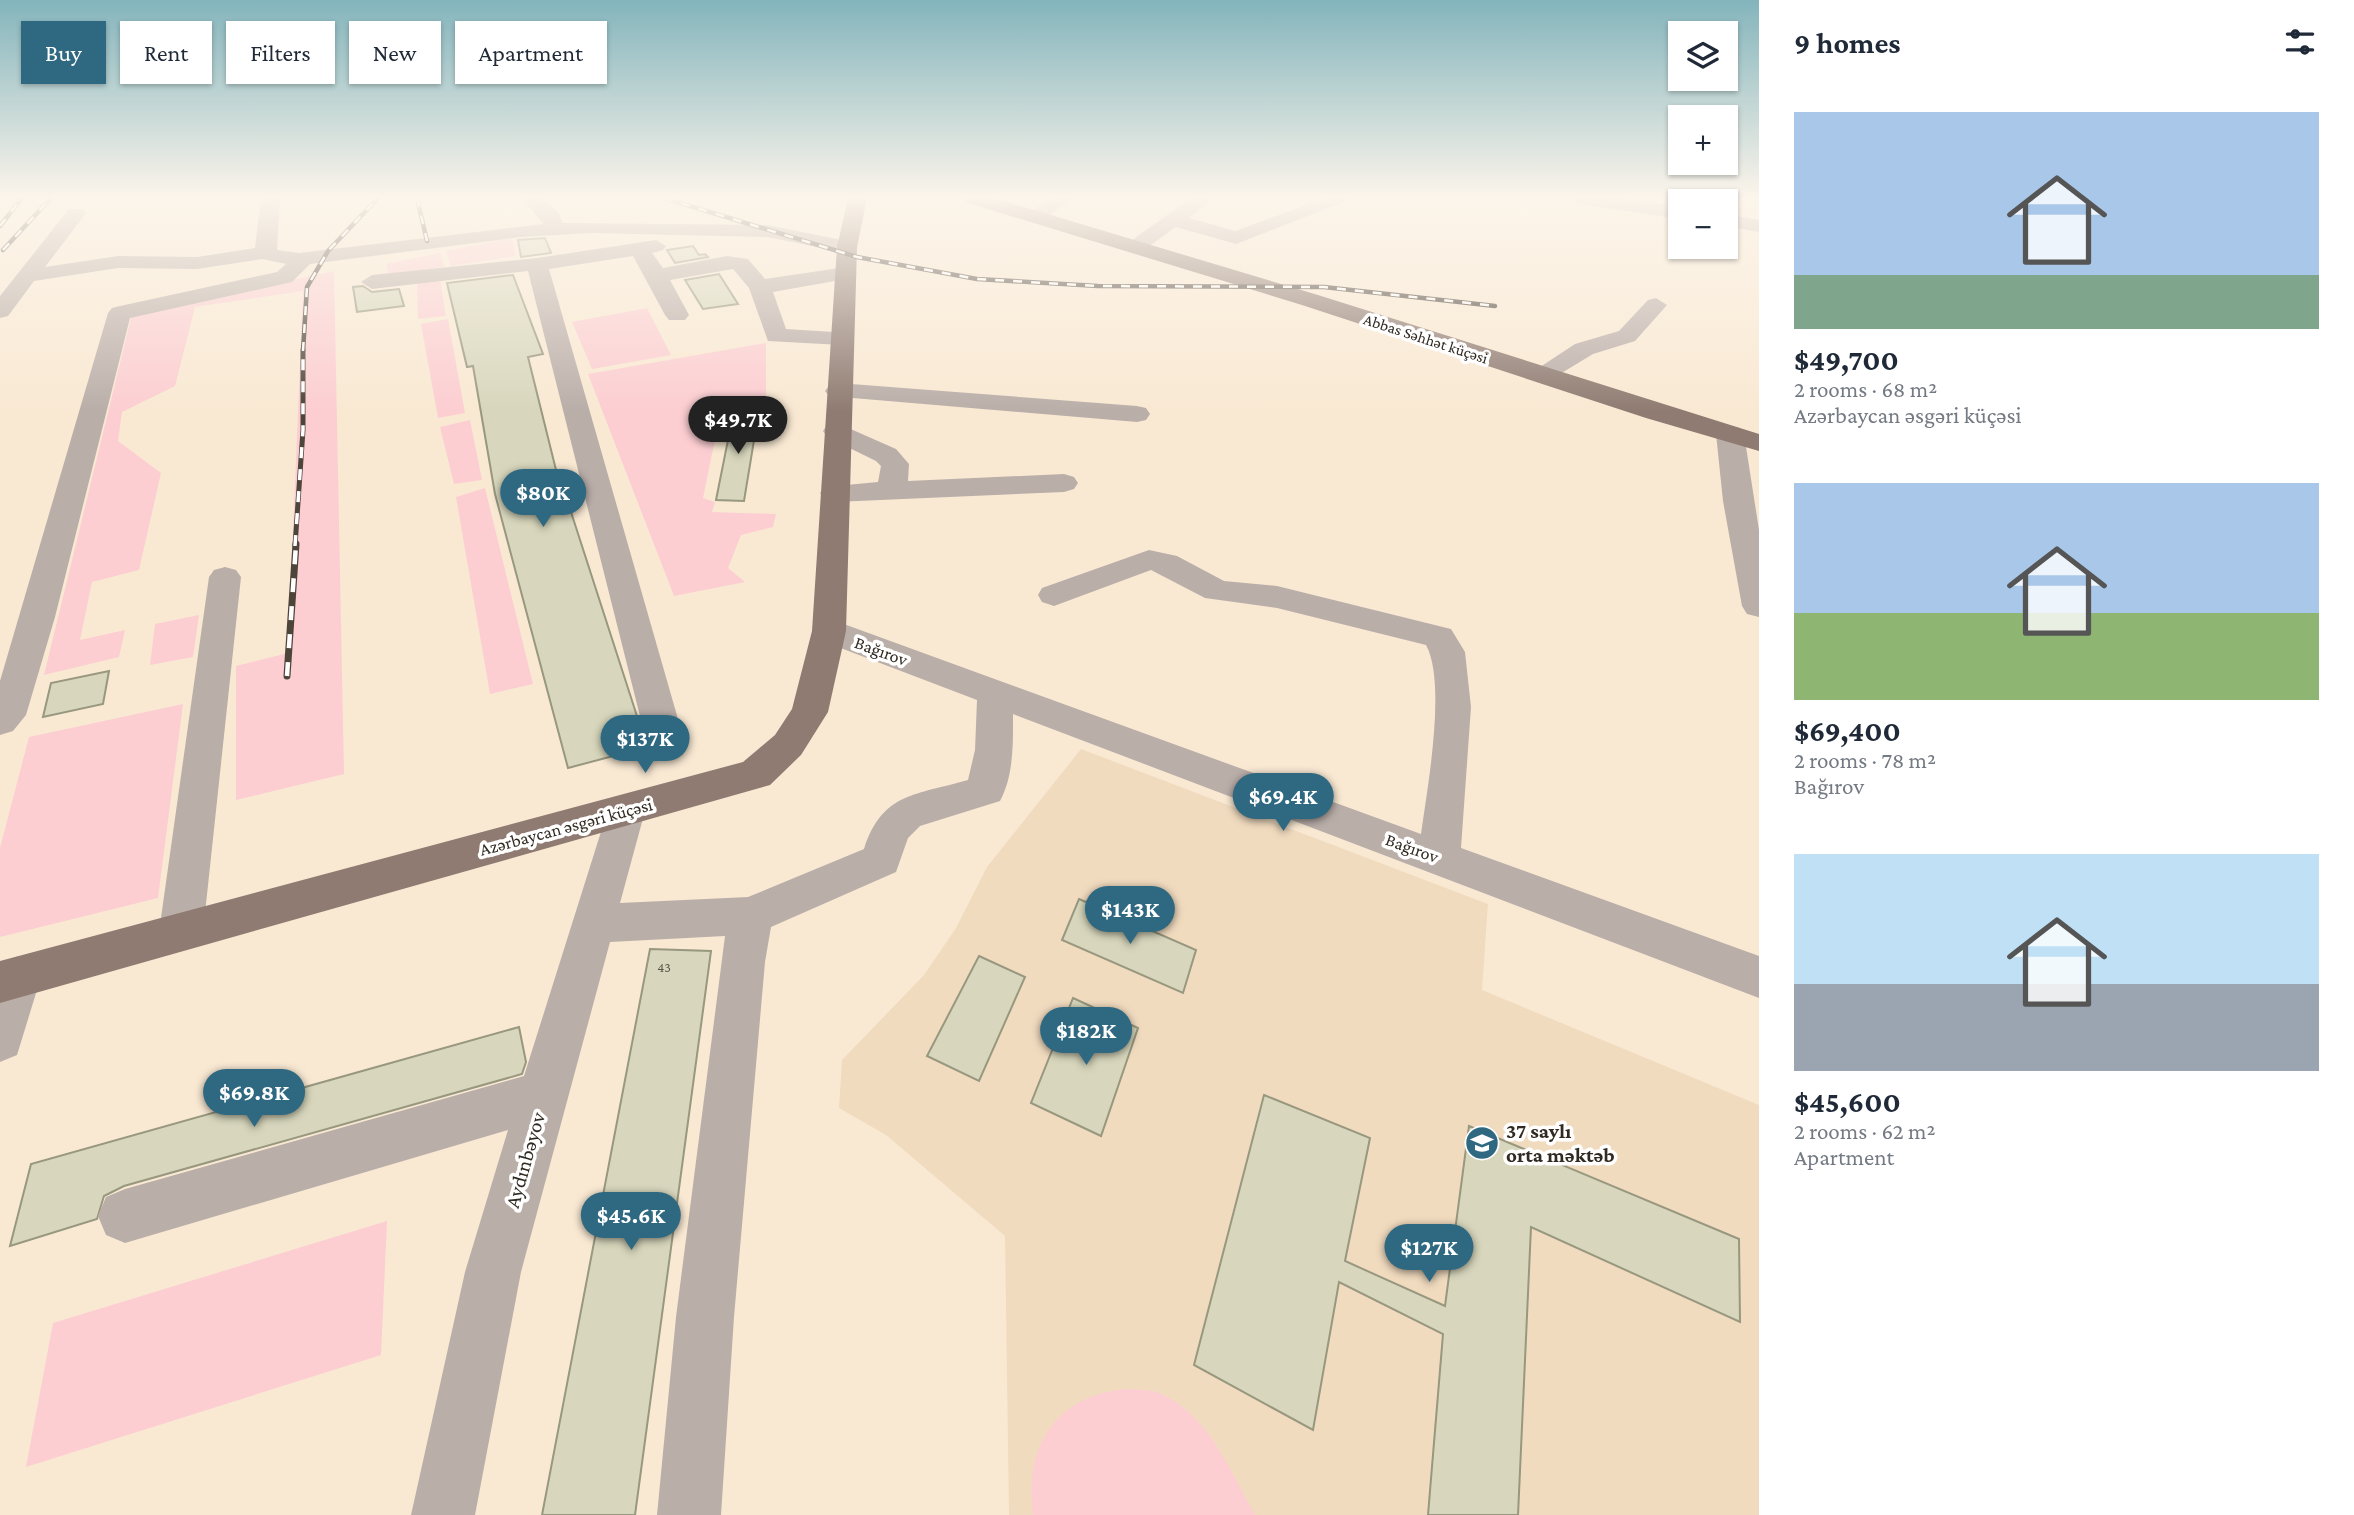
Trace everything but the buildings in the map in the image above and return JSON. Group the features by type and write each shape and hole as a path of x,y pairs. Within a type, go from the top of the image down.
{"main road":[{"name":"Azərbaycan əsgəri küçəsi","path":"9,979 756,774 788,745 810,712 829,631 846,269"},
{"name":"Abbas Səhhət küçəsi","path":"1204,269 1759,443"}],"street":[{"path":"0,311 33,269"},
{"path":"27,276 74,269"},
{"path":"0,721 7,715 38,617 120,313 284,277 293,269"},
{"path":"372,282 494,269"},
{"path":"538,269 665,740"},
{"path":"652,269 677,315"},
{"path":"657,276 698,269"},
{"path":"742,269 760,287 776,336 842,338"},
{"path":"760,287 818,269"},
{"path":"1541,375 1584,349 1627,336 1656,305"},
{"path":"838,391 1137,414"},
{"path":"837,431 886,455 895,464 892,491"},
{"path":"1730,434 1738,501 1759,606"},
{"path":"835,493 1064,483"},
{"path":"1054,595 1149,560 1166,563 1217,591 1277,597 1438,637 1446,647 1454,688 1439,858"},
{"path":"181,932 225,577"},
{"name":"Bağırov","path":"829,631 1759,977"},
{"path":"592,924 751,916 881,860 890,831 906,814 986,790 993,750 995,693"},
{"name":"Aydınbəyov","path":"443,1515 493,1272 625,810"},
{"path":"689,1515 705,1317 742,962 751,916"},
{"path":"0,1039 9,979"},
{"path":"125,1216 543,1095"}],"shaded area":[{"path":"387,269 432,269 389,275"},
{"path":"334,271 344,774 236,800 236,666 288,653 303,291 195,307 175,386 122,412 118,441 161,473 139,570 92,582 80,640 125,630 119,657 44,675 132,314"},
{"path":"440,279 446,316 418,319 417,283"},
{"path":"647,308 671,355 592,369 572,322"},
{"path":"448,319 465,413 438,418 421,324"},
{"path":"766,343 766,408 734,409 729,424 718,425 703,498 715,502 712,512 776,514 773,527 741,535 728,568 745,582 674,596 588,374"},
{"path":"470,420 482,480 454,484 440,427"},
{"path":"485,488 533,684 490,694 456,497"},
{"path":"199,615 193,657 150,665 155,624"},
{"path":"183,704 158,898 0,937 0,848 29,737"},
{"name":"37 saylı orta məktəb","path":"1081,749 1488,904 1482,990 1759,1105 1759,1515 1009,1515 1005,1236 886,1135 839,1108 842,1060 924,975 956,928 987,867"},
{"path":"387,1221 381,1355 26,1467 53,1323"},
{"path":"1127,1389 1159,1393 1192,1415 1216,1445 1255,1515 1033,1515 1034,1467 1040,1447 1050,1429 1063,1414 1081,1402 1102,1393"}],"railway":[{"path":"303,351 307,287 318,269"},
{"path":"921,269 977,279 1098,286 1324,287 1495,306"},
{"path":"295,546 303,430 303,351"},
{"path":"287,676 296,544"}],"place":[{"name":"37 saylı orta məktəb","path":"1482,1143"}]}
